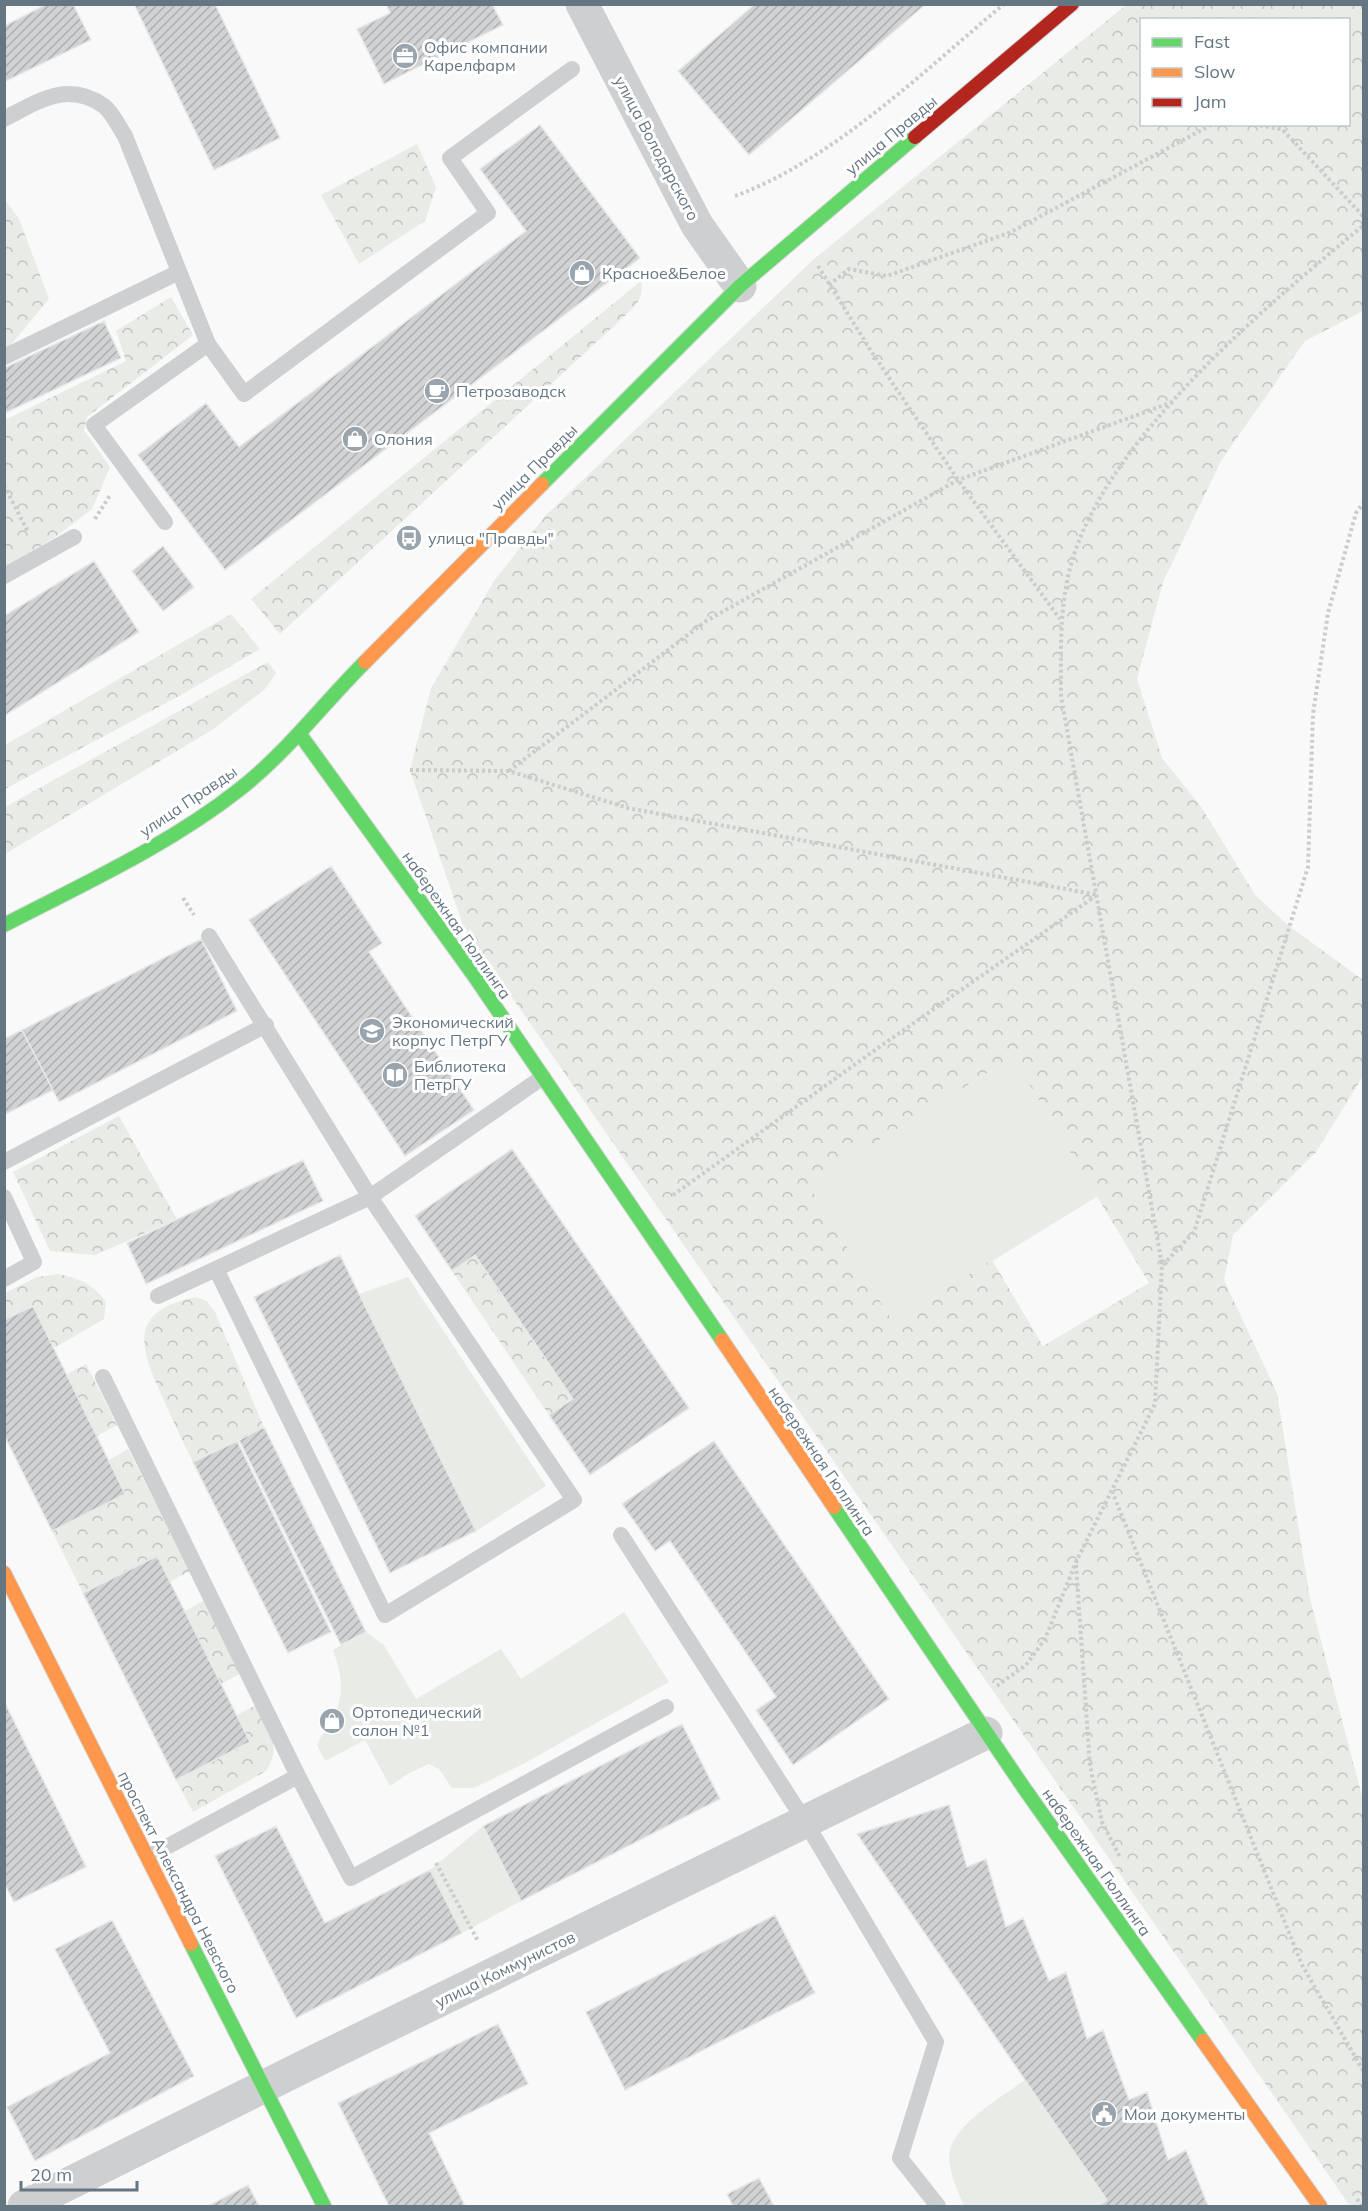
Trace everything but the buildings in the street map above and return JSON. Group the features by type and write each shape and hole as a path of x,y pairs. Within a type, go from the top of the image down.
{"main road":[{"name":"улица Правды","path":"4,925 171,836 241,788 299,733 356,670 740,286 1072,4"},
{"name":"набережная Гюллинга","path":"299,733 356,809 543,1077 986,1733 1320,2206"},
{"name":"проспект Александра Невского","path":"4,1573 262,2088 324,2206"}],"street":[{"name":"улица Володарского","path":"582,4 697,225 740,286"},
{"name":"улица Коммунистов","path":"24,2206 986,1733"}],"lane":[{"path":"4,119 54,94 81,95 105,106 125,136 208,344 244,394 488,213 450,158 572,69"},
{"path":"4,357 179,272"},
{"path":"165,522 94,425 208,344"},
{"path":"4,576 74,537"},
{"path":"209,936 370,1197 574,1500 385,1615 216,1269"},
{"path":"4,1162 266,1025"},
{"path":"158,1296 370,1197 543,1077"},
{"path":"4,1197 34,1262 4,1279"},
{"path":"103,1377 298,1776 351,1878 666,1707"},
{"path":"621,1535 806,1823 936,2042 900,2158 938,2206"},
{"path":"148,1857 298,1776"}],"path":[{"path":"735,196 788,172 842,137 1004,4"},
{"path":"829,285 849,269 887,276 1011,232 1210,126"},
{"path":"1262,126 1282,129 1364,217"},
{"path":"992,1690 1026,1665 1045,1639 1076,1562 1155,1404 1162,1265 1061,696 1060,620 1072,560 1095,508 1127,456 1173,402 1273,300 1364,225"},
{"path":"814,259 958,480 1060,620"},
{"path":"509,771 706,621 958,480 1173,402"},
{"path":"74,537 100,515 125,467"},
{"path":"4,485 40,556"},
{"path":"1162,1265 1194,1232 1308,867 1313,714 1328,613 1356,513 1364,502"},
{"path":"410,770 509,771 628,808 1098,895"},
{"path":"673,1195 868,1055 1098,895"},
{"path":"1112,1490 1302,1965 1364,2072"},
{"path":"1076,1562 1090,1766 1102,1822 1124,1864"},
{"path":"423,1839 478,1942"}],"green space":[{"path":"1126,5 1363,5 1363,311 1305,341 1222,459 1163,582 1137,679 1162,758 1202,808 1255,895 1289,926 1363,980 1363,1076 1316,1152 1233,1235 1224,1280 1277,1393 1310,1599 1363,1800 1363,2206 1350,2206 464,928 410,770 431,688 494,581 545,516 814,259","holes":["1013,1057 1149,1283 1043,1346 992,1260 893,1322 808,1184"]},
{"path":"417,144 436,187 425,221 359,264 321,195"},
{"path":"5,200 19,219 49,299 5,352"},
{"path":"641,281 642,291 639,299 627,314 280,634 251,599"},
{"path":"171,297 193,335 87,417 84,430 110,467 92,509 54,538 5,568 4,416 7,419 126,361 116,331"},
{"path":"231,614 260,649 181,695 5,789 5,745"},
{"path":"268,662 276,673 265,689 212,730 5,854 5,807"},
{"path":"1013,1057 1098,1196 893,1322 808,1184"},
{"path":"119,1116 177,1219 95,1255 50,1251 13,1172"},
{"path":"475,1255 573,1399 549,1415 452,1271"},
{"path":"59,1274 86,1283 106,1302 104,1319 54,1348 33,1306 5,1320 5,1293 37,1277"},
{"path":"408,1277 546,1486 476,1531 359,1294"},
{"path":"196,1297 207,1301 215,1312 264,1427 193,1462 154,1378 145,1346 145,1333 149,1321 159,1311 174,1303"},
{"path":"86,1364 117,1425 97,1436 67,1374"},
{"path":"128,1449 190,1571 170,1582 156,1556 83,1593 52,1531 125,1494 109,1460"},
{"path":"205,1600 241,1673 221,1684 185,1611"},
{"path":"624,1612 669,1682 525,1763 474,1788 452,1788 439,1769 429,1764 409,1773 390,1786 365,1740 325,1761 317,1745 339,1703 341,1685 333,1650 366,1632 384,1645 416,1699 501,1649 521,1679"},
{"path":"256,1705 272,1738 273,1753 266,1771 193,1812 176,1780 250,1742 237,1715"},
{"path":"483,1826 521,1901 462,1933 430,1870"},
{"path":"1025,2080 1107,2200 1098,2206 964,2206 953,2177 949,2157 954,2140 971,2120"}],"traffic: fast":[{"path":"542,484 740,286 915,137"},
{"path":"4,925 155,846 213,809 257,775 365,662"},
{"path":"299,733 475,977 722,1340"},
{"path":"834,1507 1024,1788 1203,2041"},
{"path":"191,1944 324,2206"}],"traffic: slow":[{"path":"365,662 542,484"},
{"path":"722,1340 834,1507"},
{"path":"4,1573 191,1944"},
{"path":"1203,2041 1320,2206"}],"traffic: jam":[{"path":"915,137 1072,4"}],"place":[{"name":"Офис компании Карелфарм","path":"405,56"},
{"name":"Красное&Белое","path":"582,273"},
{"name":"Петрозаводск","path":"437,391"},
{"name":"Олония","path":"355,439"},
{"name":"улица \"Правды\"","path":"409,538"},
{"name":"Экономический корпус ПетрГУ","path":"372,1031"},
{"name":"Библиотека ПетрГУ","path":"395,1075"},
{"name":"Ортопедический салон №1","path":"332,1721"},
{"name":"Мои документы","path":"1104,2114"}]}
